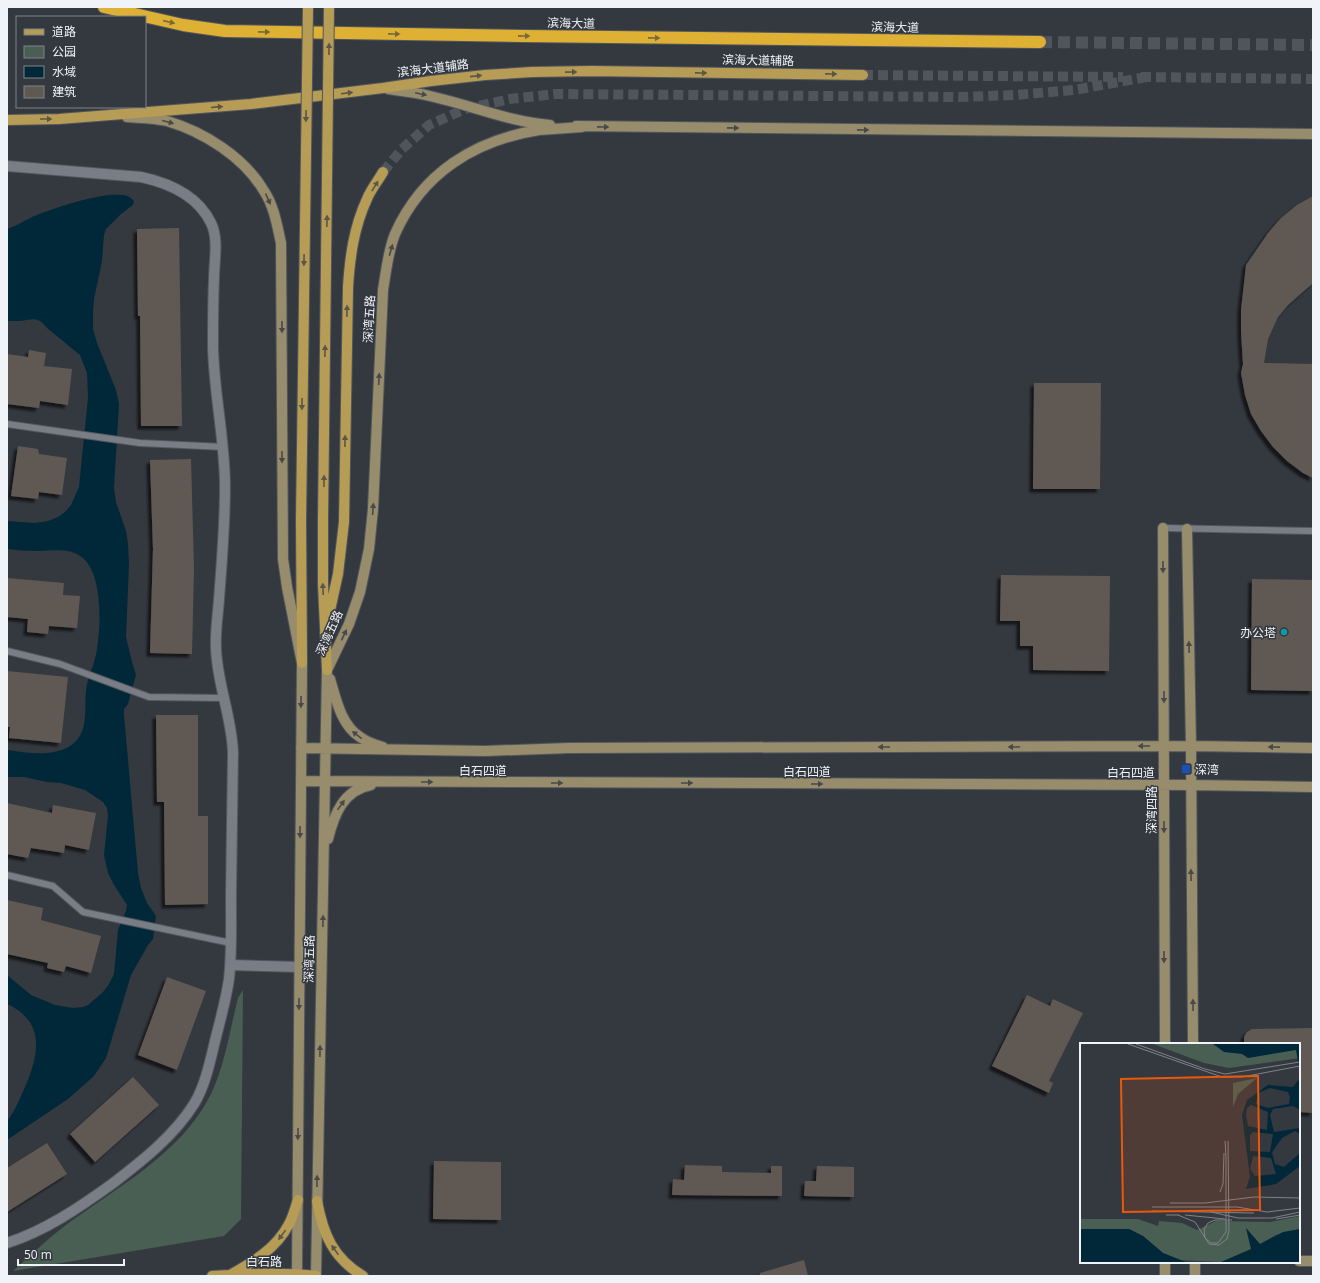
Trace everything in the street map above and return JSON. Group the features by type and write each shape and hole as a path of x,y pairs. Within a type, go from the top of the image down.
{"highway":[{"name":"滨海大道","path":"104,7 144,16"},
{"name":"滨海大道","path":"146,17 183,25 225,31 1040,42"}],"main road":[{"path":"302,663 301,520 308,7"},
{"path":"327,670 323,585 323,520 329,7"},
{"name":"滨海大道辅路","path":"7,120 116,116 251,104 431,81 532,72 592,71 863,75"},
{"path":"325,633 338,574 344,522 348,287 351,250 357,222 368,197 383,172"},
{"path":"230,1275 254,1262 280,1239 290,1223 298,1200"},
{"path":"317,1201 326,1236 335,1251 345,1262 363,1276"},
{"name":"白石路","path":"212,1276 316,1276"}],"street":[{"path":"382,88 408,91 435,97 511,118 542,124 582,127 1313,134"},
{"name":"深湾五路","path":"116,116 165,121 188,128 211,140 232,156 251,173 264,191 273,211 280,243 282,272 283,558 287,587 302,663 297,1275"},
{"name":"深湾五路","path":"316,1276 327,670 349,624 360,592 369,548 373,509 383,290 387,261 395,235 407,211 425,187 445,167 471,151 506,138 539,130 582,127"},
{"path":"7,166 141,178 158,181 170,185 195,202 204,212 214,230 213,348 215,380 224,447 225,509 216,647 219,676 232,744 230,966 227,989 207,1072 195,1103 187,1115 174,1129 138,1164 93,1198 35,1232 7,1243"},
{"name":"深湾四路","path":"1163,528 1164,1043"},
{"path":"1187,529 1193,1043"},
{"path":"327,670 340,711 351,730 369,743 392,750"},
{"name":"白石四道","path":"301,748 485,751 585,748 1190,746 1313,748"},
{"name":"白石四道","path":"300,781 1190,785 1313,787"},
{"path":"324,855 333,821 339,807 348,796 356,790 366,786 388,782"},
{"path":"230,966 300,967"},
{"path":"1300,1261 1313,1261"},
{"path":"1165,1263 1165,1276"},
{"path":"1195,1263 1195,1276"}],"lane":[{"path":"7,424 140,443 224,447"},
{"path":"1163,528 1313,531"},
{"path":"7,651 60,664 149,697 224,698"},
{"path":"7,875 53,886 83,912 231,944"}],"green space":[{"path":"243,990 241,1219 224,1236 13,1271 59,1230 126,1183 166,1152 183,1134 198,1115 216,1083 224,1059 238,998"}],"water":[{"path":"108,195 126,196 132,198 134,201 133,205 121,214 106,229 104,235 102,261 94,299 93,329 116,390 119,404 114,488 116,502 126,531 128,544 129,564 126,637 136,675 128,704 124,709 124,715 138,873 141,888 147,903 156,916 153,939 131,975 106,1058 94,1076 68,1099 7,1140 7,1122 15,1109 33,1066 36,1051 36,1037 31,1025 22,1013 7,1004 7,975 31,995 55,1005 73,1008 88,1005 103,992 114,974 118,930 127,905 108,873 104,855 108,816 107,808 103,802 85,790 61,783 47,782 24,777 7,777 7,750 33,753 51,753 67,748 79,738 84,725 88,679 95,659 99,636 99,607 95,579 84,559 79,555 68,551 30,551 7,549 7,521 35,523 48,521 58,517 71,505 79,487 88,398 87,373 80,355 38,320 7,321 7,229 32,217 60,207 79,201"}],"building":[{"path":"1313,196 1313,283 1288,305 1278,317 1268,339 1264,363 1313,364 1313,478 1303,473 1287,461 1273,447 1251,414 1245,395 1241,373 1243,364 1241,310 1246,265 1268,233 1281,218 1297,205"},
{"path":"179,228 182,426 141,426 140,316 138,316 137,229"},
{"path":"29,350 46,353 44,366 72,369 68,405 40,401 39,408 7,404 7,354 28,357"},
{"path":"1034,383 1101,383 1100,489 1033,489"},
{"path":"18,446 38,449 39,454 67,458 62,495 39,492 38,499 11,496"},
{"path":"191,459 194,568 192,654 150,653 153,549 150,460"},
{"path":"1001,575 1110,576 1109,671 1033,670 1033,646 1020,646 1020,621 1000,621"},
{"path":"7,578 64,583 63,595 80,596 77,628 49,626 48,634 27,632 28,619 7,617"},
{"name":"办公塔","path":"1252,579 1313,580 1313,691 1251,690"},
{"path":"7,671 68,677 61,743 9,738 10,727 7,727"},
{"path":"156,715 198,715 198,816 208,816 208,904 165,905 164,802 157,802"},
{"path":"7,803 52,813 53,805 96,813 89,850 65,845 64,853 31,848 28,858 7,854"},
{"path":"7,900 43,908 41,920 101,936 91,973 66,966 64,972 47,968 48,963 7,954"},
{"path":"167,977 206,991 177,1070 138,1055"},
{"path":"1027,995 1050,1006 1053,999 1083,1013 1049,1081 1053,1083 1049,1093 992,1066"},
{"path":"1313,1028 1313,1113 1300,1112 1300,1043 1244,1043 1244,1037 1247,1032 1252,1029"},
{"path":"133,1077 159,1105 95,1162 70,1134"},
{"path":"47,1143 67,1174 7,1212 7,1168"},
{"path":"434,1161 501,1162 501,1220 433,1219"},
{"path":"685,1165 722,1166 722,1172 771,1173 771,1166 782,1166 782,1196 672,1195 673,1179 684,1180"},
{"path":"817,1166 854,1167 854,1197 804,1196 805,1181 816,1181"},
{"path":"804,1260 808,1276 760,1276 760,1273"}],"tunnel":[{"path":"1040,42 1313,45"},
{"path":"863,75 1123,77"},
{"path":"1141,77 1313,79"},
{"path":"383,172 402,149 429,125 465,109 510,99 556,94 959,97 1015,95 1074,90 1147,77"}],"place":[{"name":"办公塔","path":"1284,632"},
{"name":"深湾","path":"1186,769"}]}
